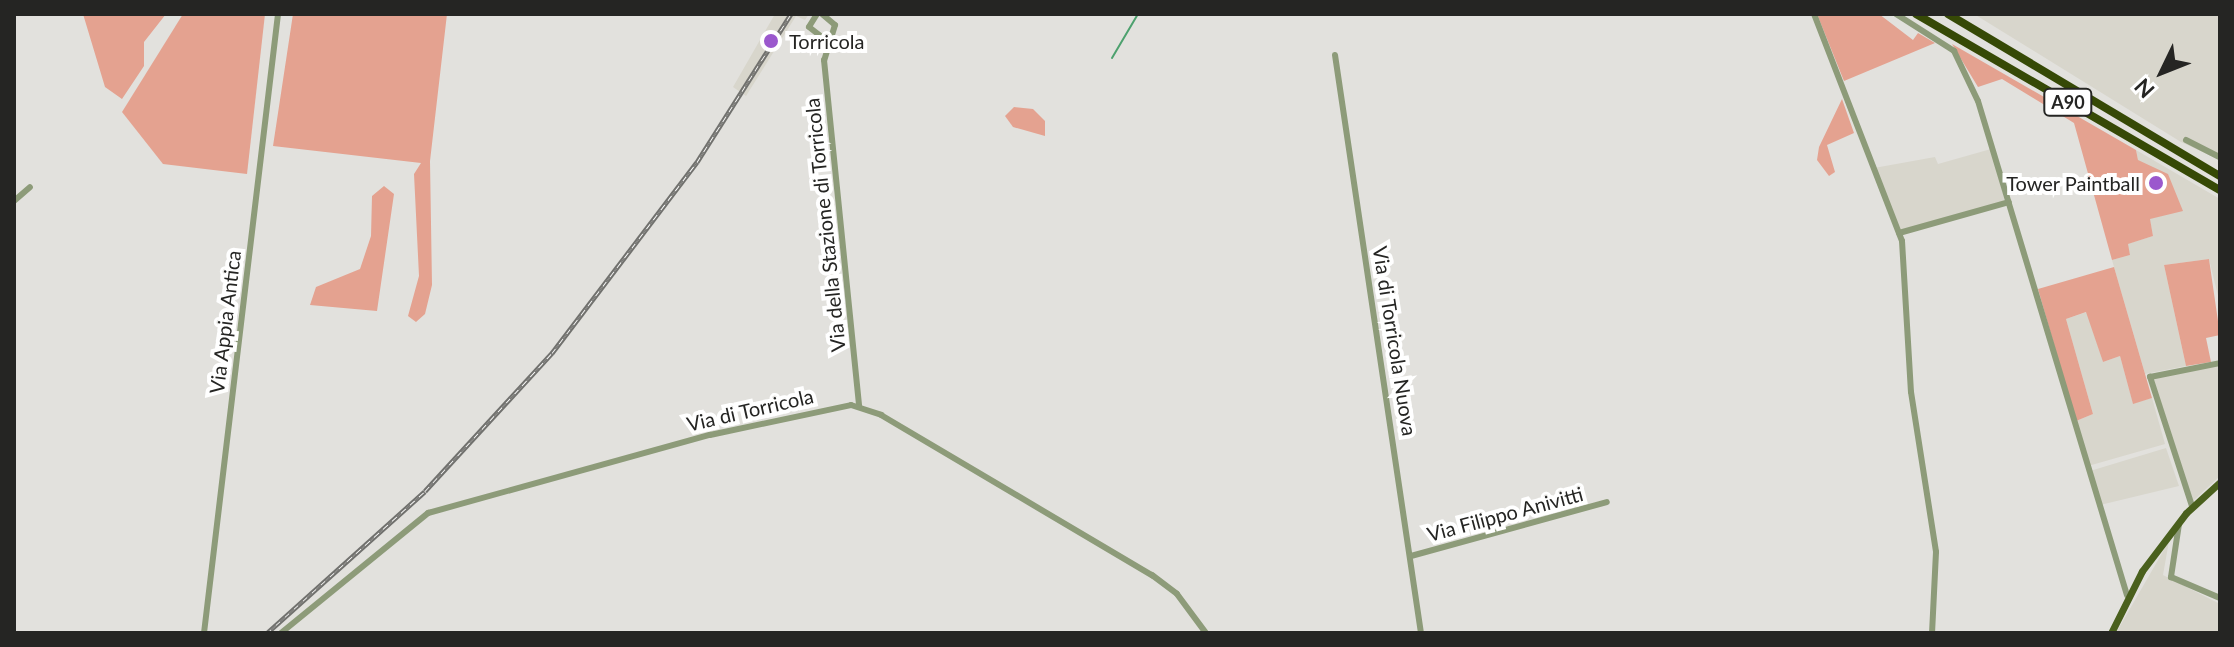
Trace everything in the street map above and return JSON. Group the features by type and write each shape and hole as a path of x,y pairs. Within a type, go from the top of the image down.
{"highway":[{"name":"A90","path":"1916,14 2220,190"},
{"name":"A90","path":"1948,14 2220,176"}],"main road":[{"path":"2111,633 2127,595 2180,520 2220,482"}],"street":[{"name":"Via Appia Antica","path":"204,633 278,14"},
{"path":"821,14 817,34 827,41"},
{"name":"Via della Stazione di Torricola","path":"821,14 836,26 827,41 859,406"},
{"path":"1814,14 1899,233 1911,392 1936,552 1932,633"},
{"path":"1896,14 1959,58 2009,202 2127,595"},
{"name":"Via di Torricola Nuova","path":"1335,55 1421,633"},
{"path":"2186,140 2220,157"},
{"path":"14,201 30,187"},
{"path":"1899,233 2009,202"},
{"path":"2192,506 2150,377 2220,363"},
{"path":"859,406 1152,575 1174,591 1206,633"},
{"name":"Via di Torricola","path":"281,633 428,513 722,432 859,406"},
{"name":"Via Filippo Anivitti","path":"1411,556 1607,502"},
{"path":"2180,520 2171,577 2220,598"}],"shaded area":[{"path":"83,14 166,14 144,42 144,66 122,99 105,87"},
{"path":"183,14 265,14 247,174 163,164 122,112"},
{"path":"293,14 447,14 430,161 432,285 425,314 416,322 408,316 419,276 414,174 421,163 273,146"},
{"name":"Torricola","path":"775,14 809,14 805,20 796,16 746,96 733,87"},
{"path":"1817,14 1879,14 1913,40 1918,33 1935,43 1844,81"},
{"path":"1974,14 2220,14 2220,160 2181,142"},
{"path":"1952,44 2136,150 2138,160 2168,174 2183,211 2150,219 2153,236 2128,244 2130,255 2112,260 2074,123 2002,79 1978,87"},
{"path":"1842,99 1854,133 1827,145 1835,172 1829,176 1817,160 1819,147"},
{"path":"1014,107 1033,109 1045,121 1045,136 1013,127 1005,116"},
{"path":"1991,149 2005,201 1900,230 1874,168 1935,157 1938,164"},
{"path":"2136,150 2220,199 2220,304 2209,259 2164,265 2186,366 2145,374 2112,260 2130,255 2127,244 2153,236"},
{"path":"384,186 394,194 377,311 310,305 316,287 360,269 371,236 372,196"},
{"path":"2209,259 2220,335 2206,338 2211,362 2186,366 2164,265"},
{"path":"2114,267 2152,398 2133,404 2120,356 2103,362 2086,312 2066,319 2093,414 2076,421 2038,289"},
{"path":"2087,312 2103,362 2120,356 2133,403 2152,398 2165,444 2088,466 2076,421 2093,414 2066,319"},
{"path":"2220,364 2220,476 2193,501 2153,378"},
{"path":"2166,448 2179,486 2100,505 2090,471"},
{"path":"2169,541 2163,575 2220,604 2220,633 2116,633"}],"waterway":[{"path":"1112,58 1138,14"}],"railway":[{"path":"267,633 425,491 552,353 697,162 791,14"}],"place":[{"name":"Torricola","path":"771,41"},
{"name":"Tower Paintball","path":"2156,183"}]}
